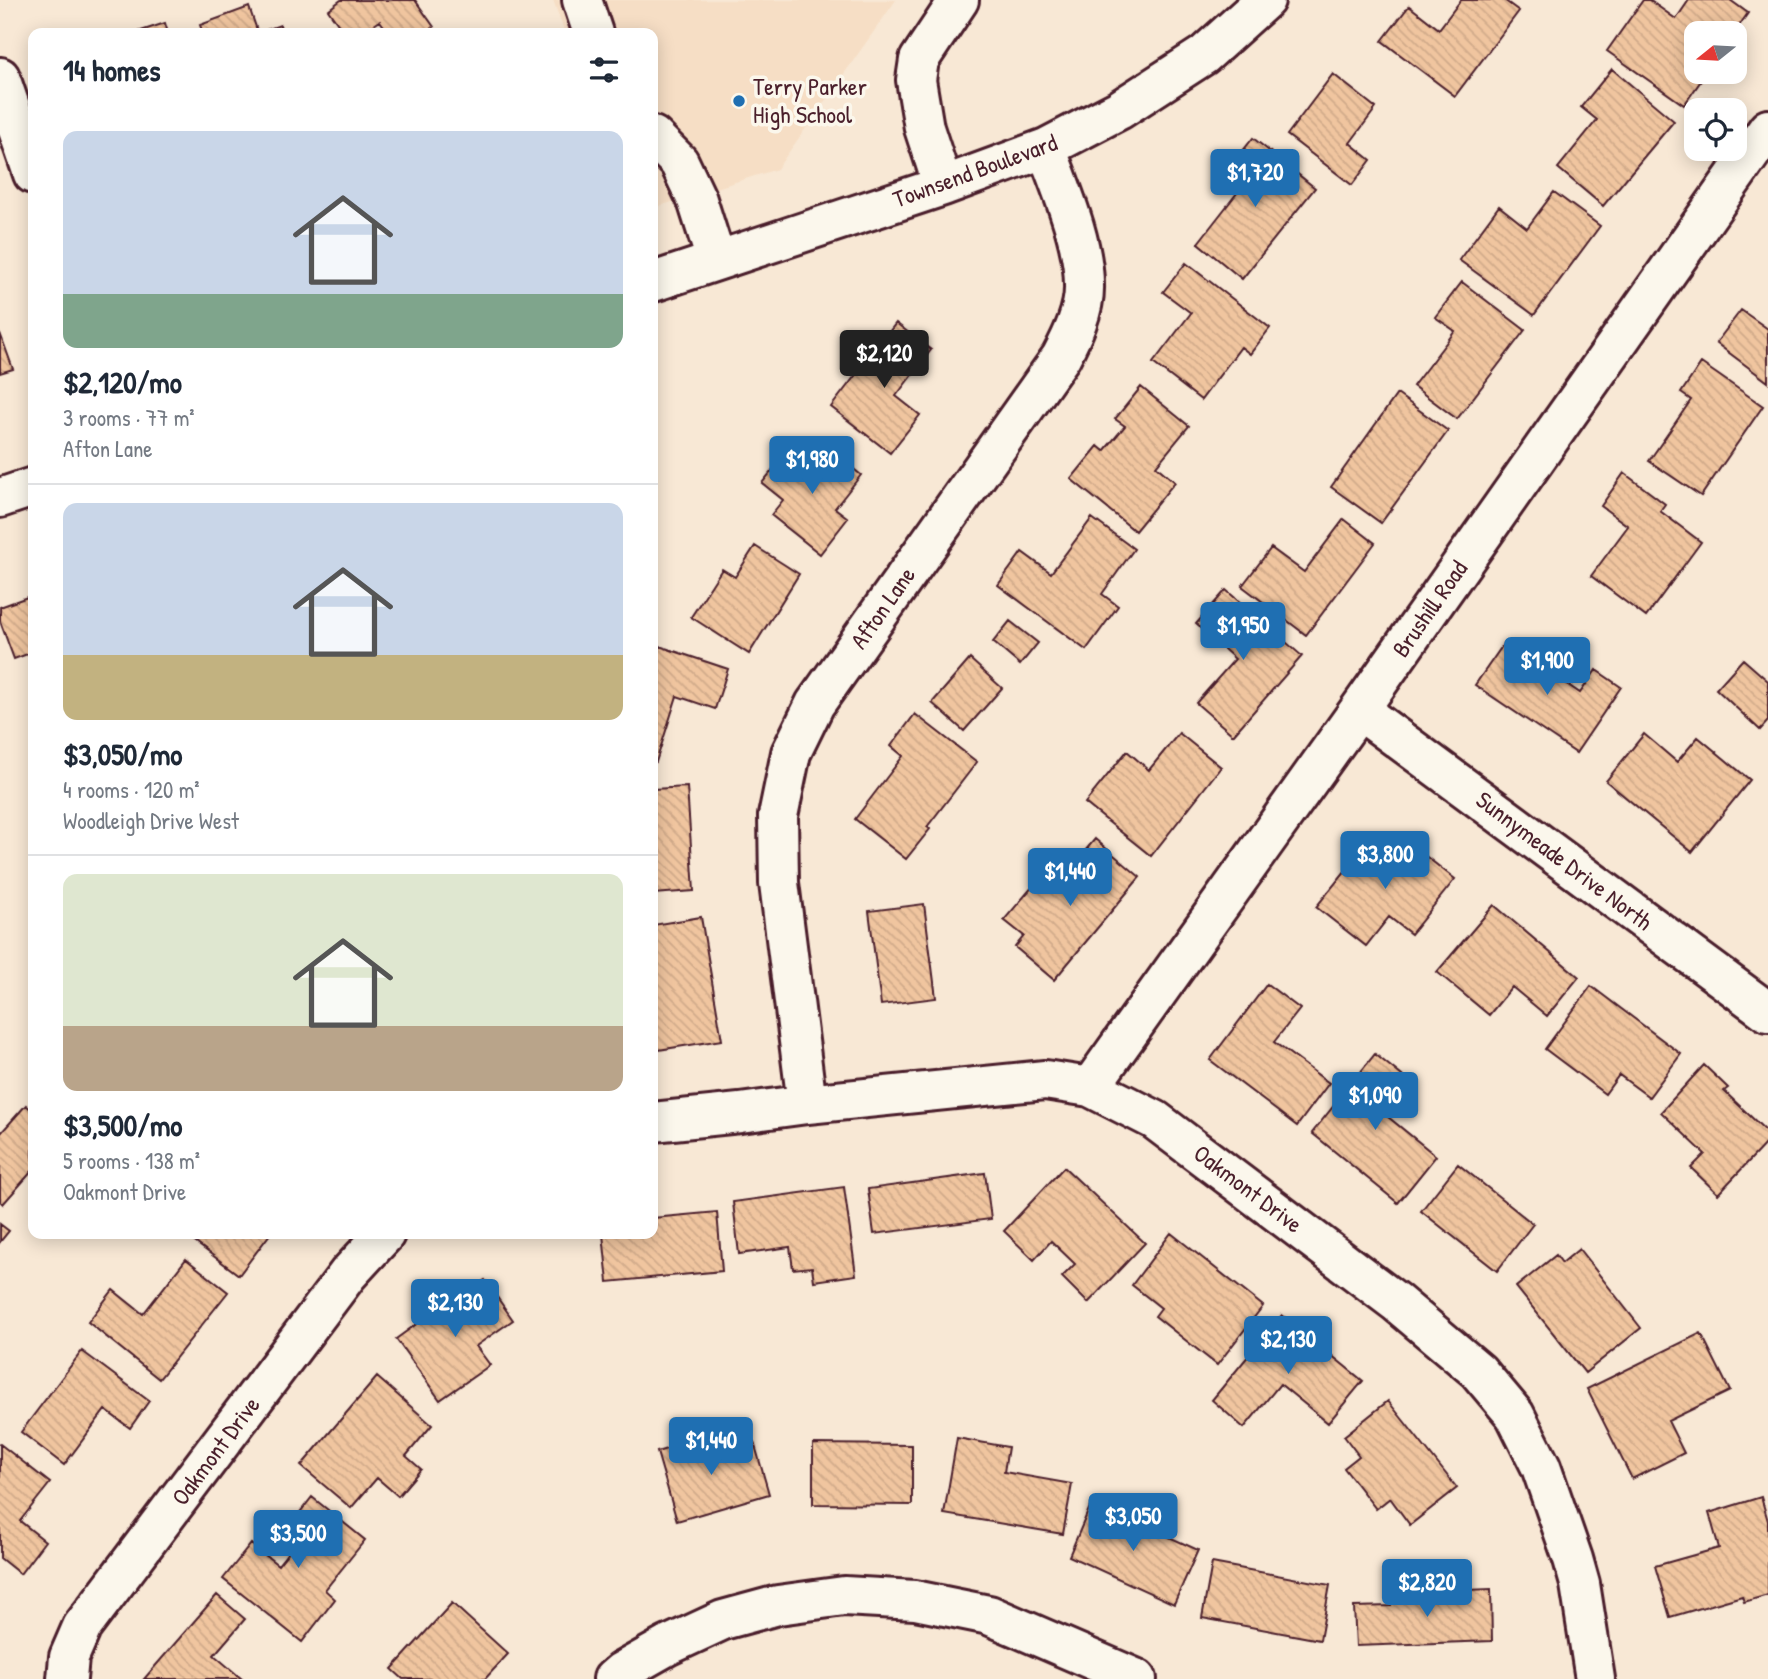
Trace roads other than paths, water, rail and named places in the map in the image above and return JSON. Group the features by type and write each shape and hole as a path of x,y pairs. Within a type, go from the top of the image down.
{"street":[{"path":"582,0 591,28"},
{"path":"943,186 924,128 916,80 919,60 959,0"},
{"name":"Townsend Boulevard","path":"658,280 943,186 1046,148 1119,110 1204,55 1265,0"},
{"path":"0,77 28,159"},
{"name":"Brushill Road","path":"1090,1087 1768,129"},
{"path":"658,141 679,162 697,200 716,260"},
{"name":"Afton Lane","path":"807,1104 779,883 778,816 791,753 815,704 1061,357 1076,327 1085,287 1079,246 1046,148"},
{"path":"0,498 28,489"},
{"name":"Sunnymeade Drive North","path":"1359,710 1768,1012"},
{"name":"Oakmont Drive","path":"658,1121 1045,1080 1090,1087 1155,1120 1396,1302 1478,1371 1515,1415 1541,1467 1573,1559 1580,1584 1595,1679"},
{"name":"Oakmont Drive","path":"67,1679 69,1657 82,1628 348,1274 380,1239"},
{"path":"613,1679 667,1646 723,1620 778,1605 844,1596 915,1600 989,1615 1137,1679"}],"place":[{"name":"Terry Parker High School","path":"739,101"}]}
